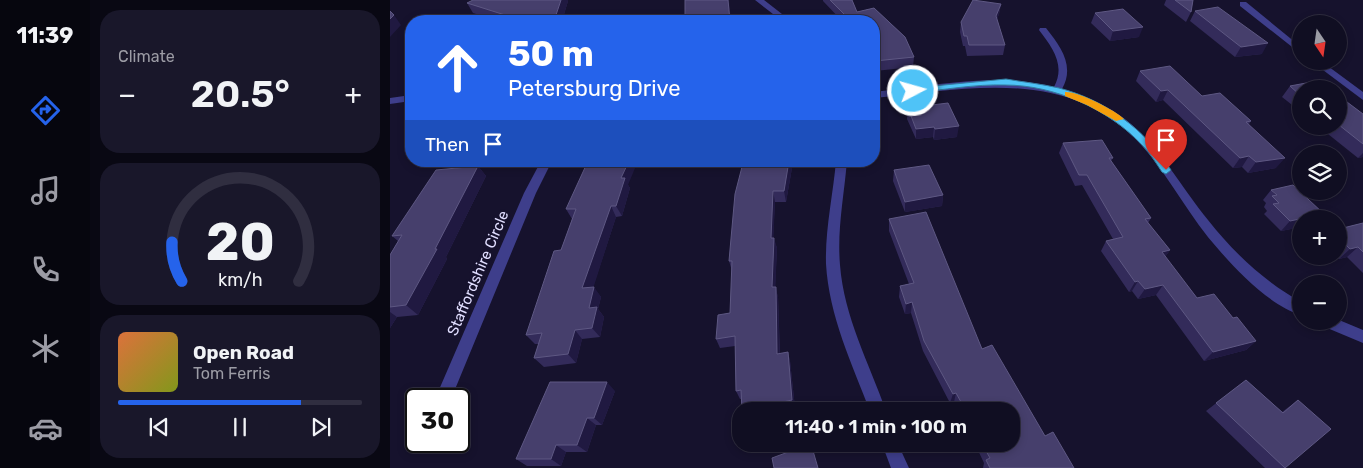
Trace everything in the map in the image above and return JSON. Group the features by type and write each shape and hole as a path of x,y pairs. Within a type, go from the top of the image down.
{"street":[{"path":"759,0 779,15"},
{"path":"1242,4 1292,44"},
{"path":"1043,30 1058,49 1064,63 1062,82 1057,90"},
{"path":"1327,70 1363,97"},
{"path":"880,94 1006,82 1057,90 1106,111 1134,131 1151,149 1204,227 1227,254 1255,279 1292,303"},
{"path":"390,101 405,99"},
{"name":"Staffordshire Circle","path":"448,388 530,193 544,167"},
{"path":"841,167 834,237 835,283 845,326 875,402"},
{"path":"893,452 900,468"}],"building":[{"path":"473,0 561,0 556,15 505,15 467,3"},
{"path":"685,0 728,0 729,15 685,15"},
{"path":"830,0 852,0 857,12 874,8 905,37 914,57 880,60 880,15 845,15"},
{"path":"973,0 1001,4 996,16 1005,45 969,45 967,36 964,36 961,22"},
{"path":"1175,0 1193,0 1191,12"},
{"path":"1218,7 1268,43 1241,47 1195,11"},
{"path":"1123,9 1143,27 1113,31 1095,13"},
{"path":"390,11 394,15 390,19"},
{"path":"1170,66 1202,96 1220,93 1251,121 1246,122 1285,158 1256,162 1249,156 1240,158 1168,90 1161,91 1140,71"},
{"path":"1347,102 1363,114 1363,144 1347,131"},
{"path":"948,103 959,126 916,129 908,108"},
{"path":"1102,140 1113,158 1109,158 1151,218 1145,219 1170,250 1162,252 1197,298 1214,294 1233,318 1237,317 1256,341 1213,352 1163,285 1145,289 1138,281 1135,282 1106,241 1123,237 1087,175 1079,175 1063,143"},
{"path":"929,165 943,195 905,202 894,170"},
{"path":"477,167 435,249 437,249 406,305 390,307 390,255 402,235 392,236 436,170"},
{"path":"585,167 626,167 621,178 625,178 616,206 611,206 582,288 594,287 589,308 597,307 592,328 575,330 568,354 534,358 542,333 526,335 554,251 561,250 576,209 566,209"},
{"path":"742,167 788,167 784,191 773,191 771,238 774,238 772,287 776,287 777,354 788,352 792,400 783,402 742,402 741,390 736,391 735,336 716,339 718,315 730,313 732,261 729,261 735,194"},
{"path":"1292,185 1292,200 1309,200 1320,210 1292,210 1292,221 1290,221 1273,204 1279,203 1272,196 1277,195 1271,190"},
{"path":"926,212 982,349 992,345 1045,436 1053,432 1074,468 990,468 986,460 990,458 987,452 1020,452 1020,402 961,402 956,393 953,394 924,341 912,302 906,304 900,286 914,283 889,219"},
{"path":"1363,223 1363,252 1358,247 1350,249 1347,246 1347,227"},
{"path":"1246,380 1283,413 1298,400 1331,429 1285,468 1216,403"},
{"path":"550,382 607,382 594,418 587,418 577,445 556,445 551,459 516,459"},
{"path":"789,452 813,452 818,468 774,468 772,458"}],"slow traffic":[{"path":"1069,94 1119,119"}],"route":[{"path":"913,91 980,83 1006,82 1057,90 1090,103 1121,120 1146,143 1166,170"}]}
